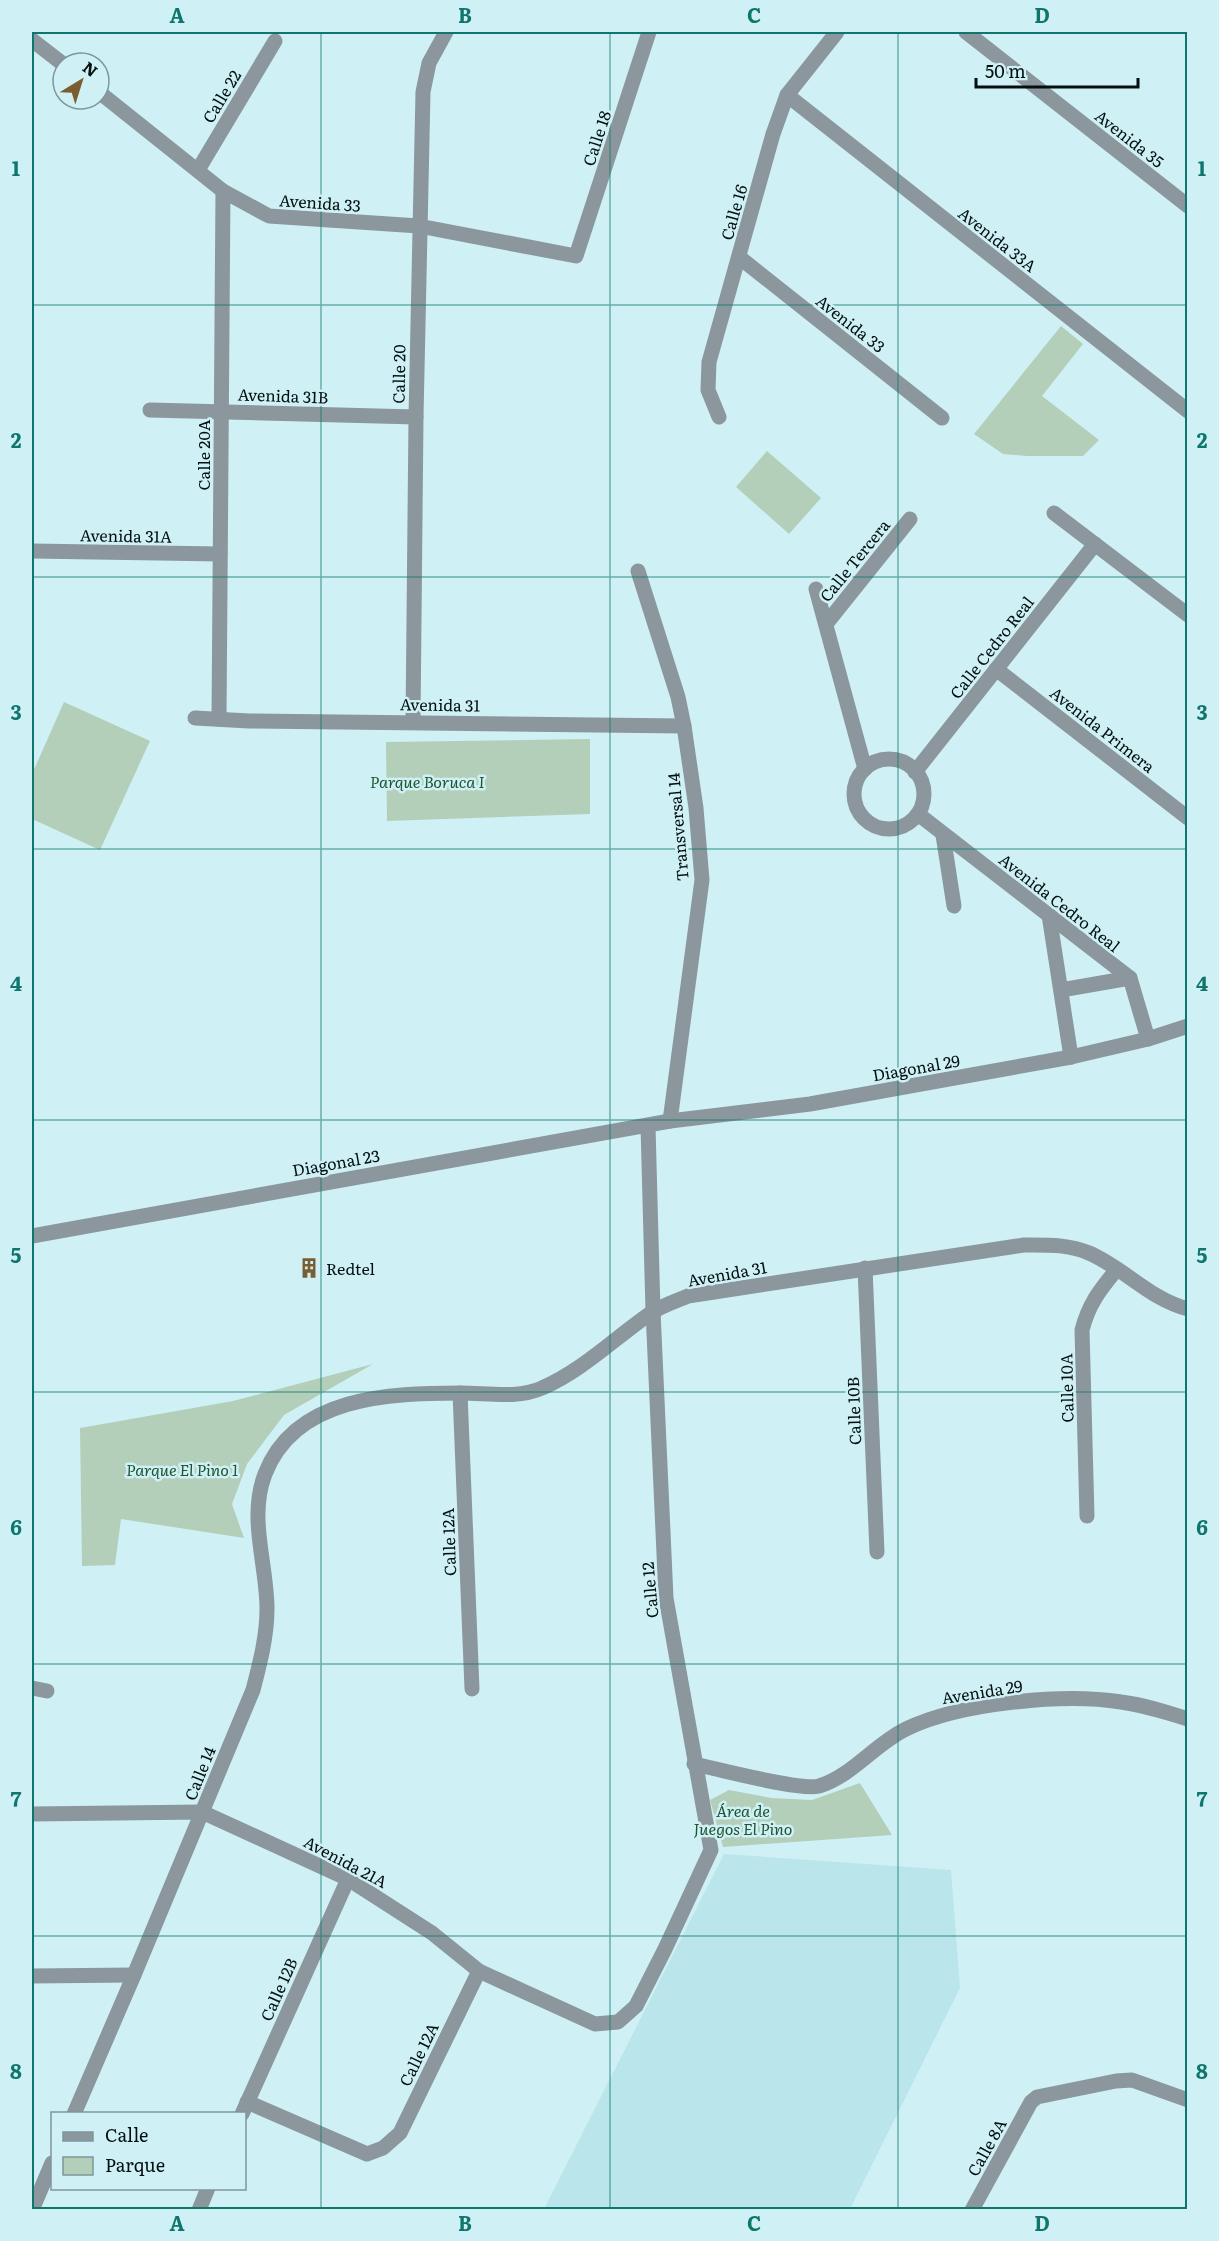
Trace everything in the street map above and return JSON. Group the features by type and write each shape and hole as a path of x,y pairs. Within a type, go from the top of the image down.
{"street":[{"name":"Calle 20","path":"413,722 419,226 425,77 429,63 446,32"},
{"name":"Calle 18","path":"576,256 649,32"},
{"name":"Calle 16","path":"719,417 708,390 709,362 773,134 787,95 837,32"},
{"name":"Avenida 35","path":"966,32 1188,206"},
{"path":"32,40 51,55"},
{"name":"Calle 22","path":"198,171 275,41"},
{"name":"Avenida 33A","path":"787,95 1188,411"},
{"name":"Avenida 33","path":"111,102 223,191 269,216 419,226 576,256"},
{"name":"Calle 20A","path":"219,719 223,191"},
{"name":"Avenida 33","path":"739,257 942,418"},
{"name":"Avenida 31B","path":"150,410 416,417"},
{"path":"1054,513 1188,615"},
{"name":"Calle Tercera","path":"826,624 910,519"},
{"name":"Calle Cedro Real","path":"915,772 1095,544"},
{"name":"Avenida 31A","path":"32,551 220,554"},
{"name":"Transversal 14","path":"638,571 678,698 684,726 696,808 702,880 670,1121"},
{"path":"816,589 865,769"},
{"name":"Avenida Primera","path":"996,669 1188,818"},
{"name":"Avenida 31","path":"195,718 249,721 684,726"},
{"path":"896,760 915,772 924,793 918,814 910,823 899,828 876,827 858,812 854,801 854,789 865,769 874,763 896,760"},
{"name":"Avenida Cedro Real","path":"918,814 1130,978"},
{"path":"943,834 954,906"},
{"path":"1048,915 1071,1057"},
{"path":"1061,990 1130,978 1148,1040"},
{"name":"Diagonal 29","path":"648,1126 670,1121 810,1104 1071,1057 1148,1040 1188,1026"},
{"name":"Diagonal 23","path":"32,1236 648,1126"},
{"name":"Calle 12","path":"618,2022 636,2006 711,1850 666,1598 653,1311 648,1126"},
{"name":"Avenida 31","path":"290,1435 308,1420 332,1408 365,1400 460,1393 519,1394 542,1389 595,1356 653,1311 688,1296 1024,1245 1069,1247 1089,1253 1163,1299 1188,1309"},
{"name":"Calle 10B","path":"865,1268 877,1552"},
{"name":"Calle 10A","path":"1087,1516 1082,1329 1088,1309 1117,1269"},
{"name":"Calle 12A","path":"460,1393 472,1689"},
{"name":"Calle 14","path":"75,2112 253,1690 263,1652 267,1609 258,1524 258,1498 265,1474 275,1453 290,1435"},
{"path":"32,1688 47,1691"},
{"name":"Avenida 29","path":"694,1764 793,1785 817,1787 841,1776 882,1744 906,1729 940,1715 983,1707 1047,1700 1084,1699 1132,1704 1188,1719"},
{"name":"Avenida 21A","path":"32,1814 202,1812 348,1879 432,1933 479,1971 595,2024 618,2022"},
{"name":"Calle 12B","path":"244,2108 348,1879"},
{"name":"Calle 12A","path":"244,2108 367,2154 383,2148 400,2133 479,1971"},
{"path":"32,1976 134,1975"},
{"name":"Calle 8A","path":"972,2210 1031,2102 1044,2094 1132,2080 1188,2100"},
{"path":"32,2210 51,2165"},
{"path":"199,2210 207,2190"}],"shaded area":[{"path":"724,1854 951,1870 960,1988 850,2209 544,2209"}],"green space":[{"path":"1061,326 1083,344 1042,396 1099,440 1083,456 1003,454 974,434"},
{"path":"767,451 821,498 789,534 736,487"},
{"path":"64,702 150,741 100,850 32,819 32,774"},
{"name":"Parque Boruca I","path":"590,739 590,814 387,821 386,742"},
{"name":"Parque El Pino 1","path":"373,1364 284,1415 247,1464 232,1504 244,1538 121,1519 115,1565 82,1566 80,1428 233,1401"},
{"name":"Área de Juegos El Pino","path":"860,1783 892,1835 723,1847 710,1800 729,1790 772,1798 812,1800"}],"place":[{"name":"Redtel","path":"309,1268"}]}
